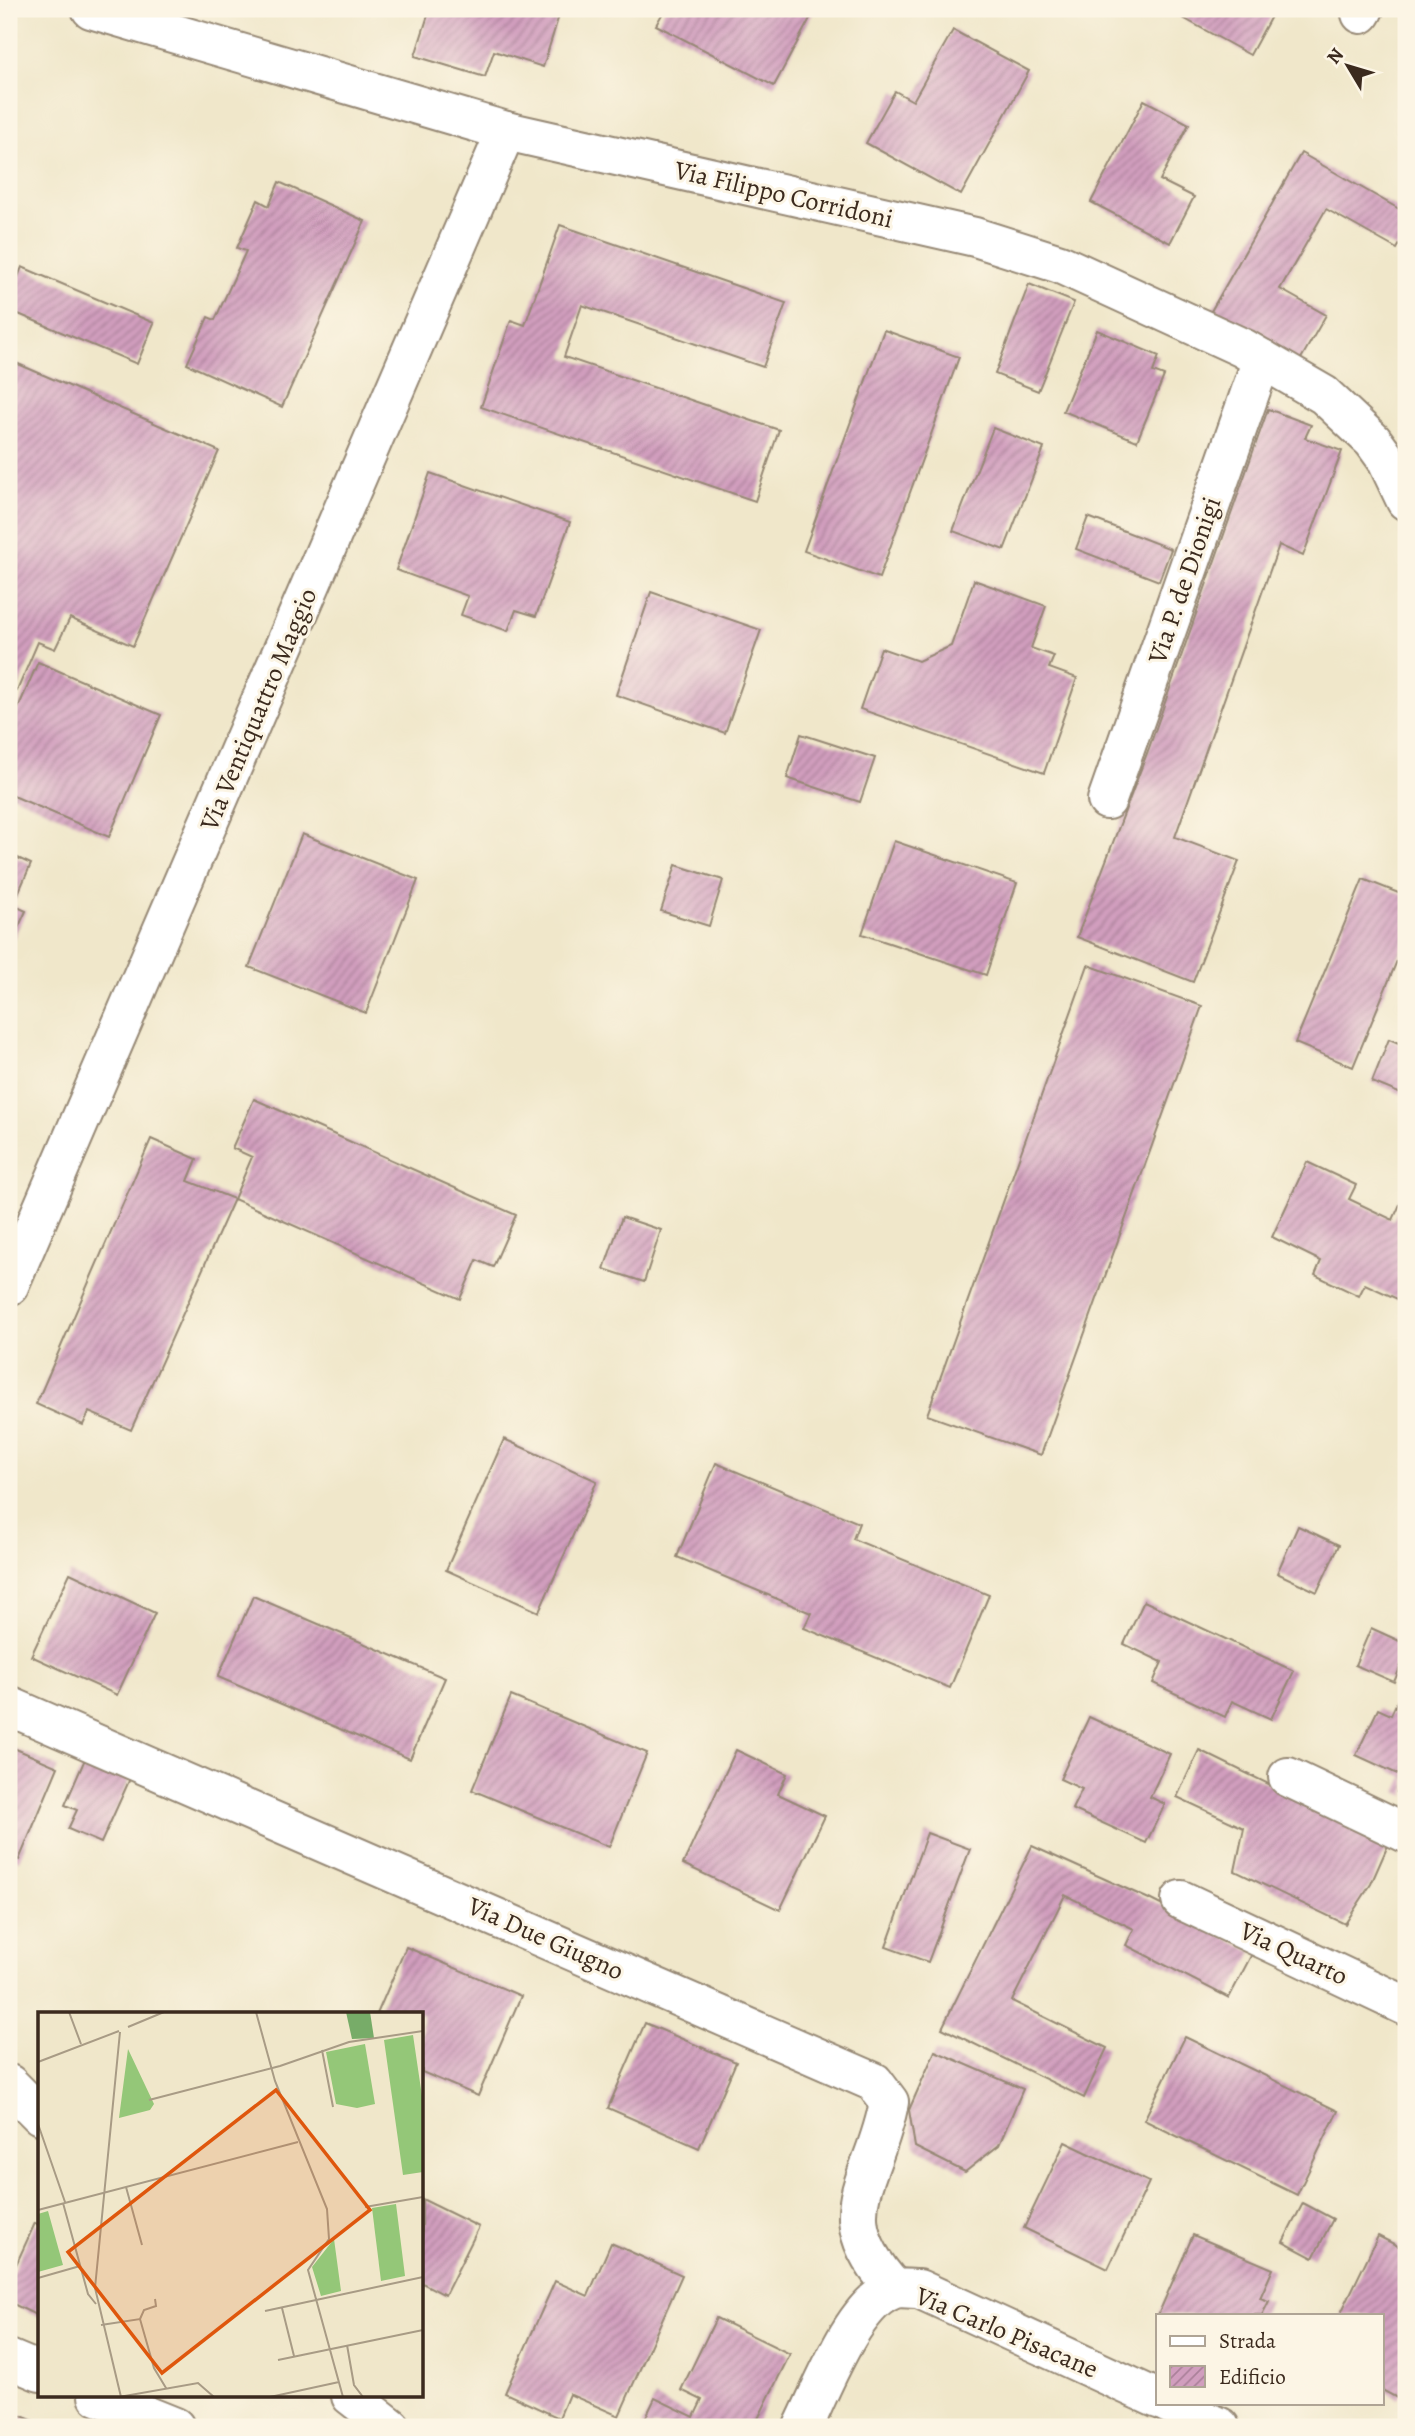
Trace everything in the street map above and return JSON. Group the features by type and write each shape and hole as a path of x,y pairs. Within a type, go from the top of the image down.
{"street":[{"name":"Via Filippo Corridoni","path":"91,9 506,131 1028,252 1092,277 1262,359 1324,395 1359,425 1386,459 1406,501"},
{"name":"Via Ventiquattro Maggio","path":"9,1286 506,131"},
{"name":"Via P. de Dionigi","path":"1107,800 1262,359"},
{"name":"Via Due Giugno","path":"9,1706 874,2082 889,2102 885,2127 861,2182 856,2214 863,2243 875,2268 894,2288"},
{"path":"1288,1777 1406,1833"},
{"name":"Via Quarto","path":"1181,1900 1406,2006"},
{"path":"9,2084 38,2113"},
{"name":"Via Carlo Pisacane","path":"803,2427 857,2322 875,2299 894,2288 919,2289 1156,2398"},
{"path":"9,2359 38,2371"},
{"path":"103,2398 171,2427"},
{"path":"355,2398 391,2427"},
{"path":"1169,2404 1220,2427"}],"building":[{"path":"430,9 561,9 543,67 494,51 485,77 415,56"},
{"path":"665,9 815,9 774,86 656,25"},
{"path":"1167,9 1275,9 1250,55"},
{"path":"953,30 1029,71 961,195 866,143 895,91 913,101"},
{"path":"1144,100 1189,124 1160,180 1194,197 1170,243 1091,202"},
{"path":"1301,153 1406,213 1406,233 1397,249 1326,209 1280,289 1326,315 1298,364 1210,313"},
{"path":"279,182 365,221 282,407 187,364 208,317 215,320 246,251 237,248 258,200 269,206"},
{"path":"560,225 786,303 763,367 582,305 564,357 779,430 755,501 481,407 511,320 525,325"},
{"path":"22,267 154,323 137,364 9,310 9,298"},
{"path":"1029,284 1074,302 1038,391 995,374"},
{"path":"884,330 959,357 879,578 804,551"},
{"path":"1097,330 1159,356 1153,372 1164,376 1137,441 1063,411"},
{"path":"9,360 219,451 133,646 70,618 55,649 38,642 17,691 9,687"},
{"path":"1268,409 1311,425 1305,438 1342,451 1303,556 1279,545 1175,837 1239,861 1193,982 1077,937 1149,748"},
{"path":"993,428 1044,448 1004,550 953,531"},
{"path":"430,473 570,522 536,616 516,610 508,631 461,615 468,596 396,570"},
{"path":"1088,517 1171,549 1159,581 1076,549"},
{"path":"974,580 1046,606 1031,648 1054,656 1049,668 1077,678 1044,773 860,709 881,648 918,661 951,646"},
{"path":"651,592 761,630 725,733 616,695"},
{"path":"38,662 161,715 109,837 9,794 9,729"},
{"path":"801,734 875,758 860,802 787,778"},
{"path":"302,834 418,880 366,1013 249,967"},
{"path":"894,841 1017,883 986,975 862,934"},
{"path":"9,854 31,864 13,905 26,911 9,948"},
{"path":"676,865 723,880 709,926 661,911"},
{"path":"1363,879 1406,896 1406,939 1353,1067 1295,1043"},
{"path":"1088,965 1202,1006 1041,1455 927,1415"},
{"path":"1389,1039 1406,1046 1406,1096 1372,1082"},
{"path":"254,1099 516,1215 493,1267 477,1260 460,1299 234,1199 252,1157 232,1148"},
{"path":"151,1139 197,1159 188,1181 234,1199 131,1430 89,1412 83,1425 36,1404"},
{"path":"1307,1162 1356,1185 1349,1199 1393,1220 1401,1202 1406,1204 1406,1303 1365,1284 1359,1296 1315,1275 1321,1261 1272,1237"},
{"path":"622,1217 661,1230 644,1282 604,1269"},
{"path":"504,1439 597,1481 539,1612 446,1570"},
{"path":"716,1463 859,1523 853,1539 989,1595 950,1688 804,1628 811,1613 677,1557"},
{"path":"1298,1526 1339,1545 1317,1592 1277,1573"},
{"path":"70,1573 155,1613 117,1695 31,1656"},
{"path":"253,1596 445,1678 410,1759 218,1677"},
{"path":"1144,1601 1294,1671 1271,1719 1232,1701 1225,1717 1153,1683 1162,1662 1124,1644"},
{"path":"1371,1628 1406,1644 1406,1654 1394,1682 1355,1665"},
{"path":"1406,1682 1406,1796 1397,1792 1404,1777 1356,1755 1378,1709 1391,1715"},
{"path":"511,1696 647,1753 609,1847 472,1790"},
{"path":"1089,1717 1170,1754 1150,1797 1165,1804 1146,1843 1072,1809 1082,1789 1060,1779"},
{"path":"9,1746 58,1767 19,1860 9,1856"},
{"path":"736,1750 787,1774 778,1794 825,1816 780,1910 683,1864"},
{"path":"1199,1750 1389,1843 1371,1884 1345,1924 1235,1871 1244,1828 1177,1797"},
{"path":"88,1752 133,1772 101,1843 68,1829 77,1810 65,1805"},
{"path":"927,1833 970,1849 928,1962 886,1947"},
{"path":"1032,1846 1149,1899 1253,1952 1229,1998 1126,1945 1134,1929 1065,1895 1012,2001 1107,2048 1084,2098 942,2028"},
{"path":"406,1947 521,1996 478,2096 424,2073 424,2012 378,2012"},
{"path":"645,2023 736,2062 699,2148 608,2108"},
{"path":"1185,2037 1338,2111 1297,2195 1144,2120"},
{"path":"935,2051 1023,2089 999,2145 965,2172 915,2147 909,2110"},
{"path":"1065,2142 1149,2182 1108,2269 1024,2228"},
{"path":"424,2200 479,2227 445,2295 424,2284"},
{"path":"1303,2203 1333,2219 1313,2258 1283,2242"},
{"path":"35,2223 38,2224 38,2316 9,2302 9,2280"},
{"path":"1193,2235 1273,2269 1260,2298 1269,2301 1262,2314 1158,2314"},
{"path":"1378,2236 1406,2250 1406,2384 1399,2399 1384,2391 1384,2314 1340,2314"},
{"path":"611,2243 682,2275 619,2416 569,2394 559,2418 505,2393 555,2281 588,2296"},
{"path":"716,2318 790,2354 754,2427 641,2427 655,2398 694,2417 702,2400 681,2390"},
{"path":"9,2411 49,2427 9,2427"}]}
